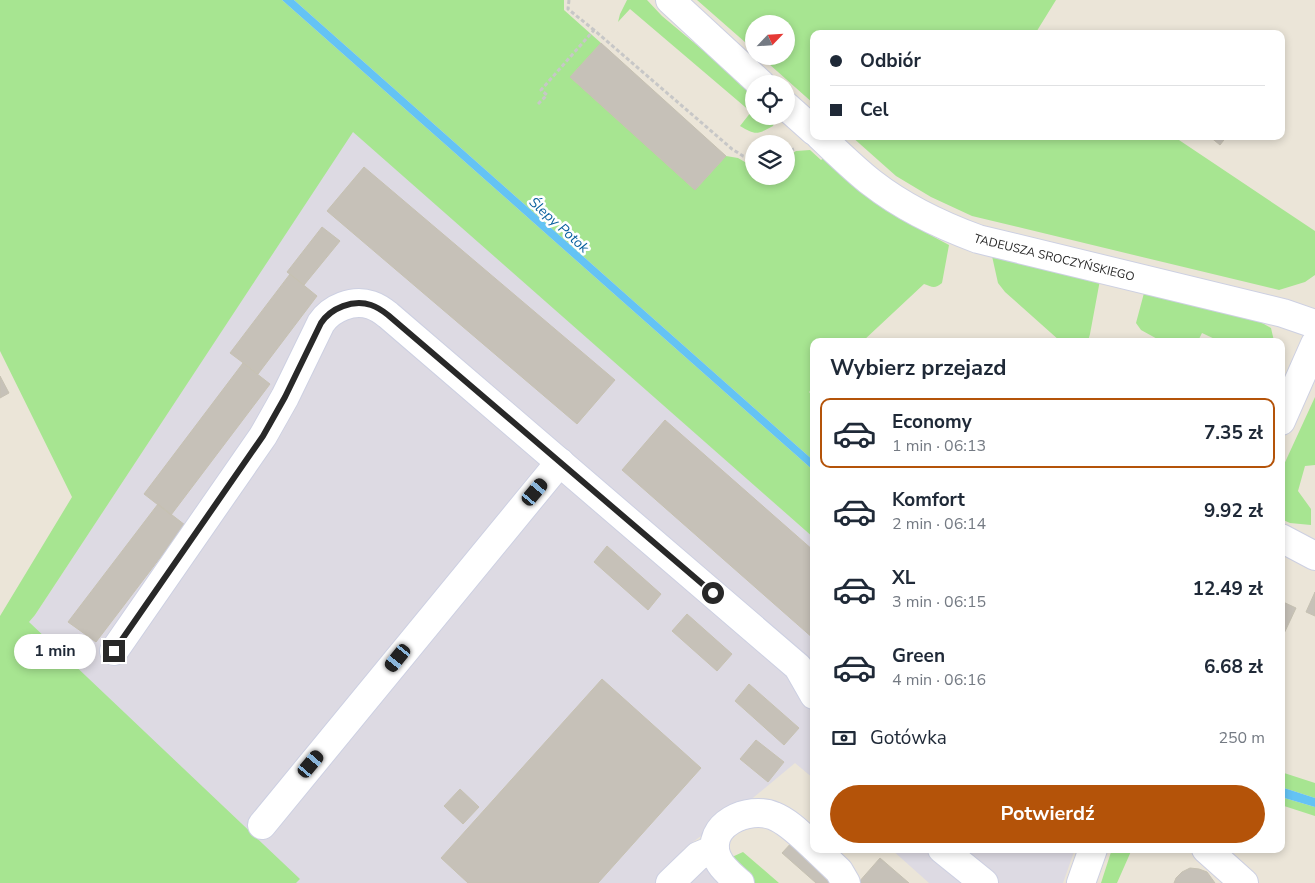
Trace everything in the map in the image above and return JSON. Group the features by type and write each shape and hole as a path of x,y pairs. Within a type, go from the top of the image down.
{"street":[{"path":"670,0 751,75"},
{"path":"795,114 810,127"},
{"name":"TADEUSZA SROCZYŃSKIEGO","path":"824,140 870,182 890,196 924,217 961,233 978,239 1284,313 1315,324"},
{"path":"114,651 263,436 285,397 326,315 334,310 361,303 371,305 388,315 560,462 798,667 810,688"},
{"path":"1285,412 1315,344"},
{"path":"262,825 560,462"},
{"path":"1285,540 1315,556"},
{"path":"740,883 717,859 715,849 718,831 727,823 746,815 764,813 775,816 788,824 810,844"},
{"path":"670,883 698,856 715,849"},
{"path":"820,853 839,871 846,883"},
{"path":"947,853 984,883"},
{"path":"1081,883 1092,853"},
{"path":"1210,853 1244,883"}],"path":[{"path":"569,0 568,9 732,149 745,157"},
{"path":"538,104 547,95 541,90 594,30"}],"shaded area":[{"path":"353,131 810,534 810,776 795,763 748,802 683,849 722,883 0,883 0,655 35,615"},
{"path":"895,853 1074,853 1063,883 929,883"}],"green space":[{"path":"0,0 282,0 810,467 810,534 353,132 29,622 300,879 296,883 0,883 0,616 72,497 0,351"},
{"path":"294,0 564,0 564,10 601,43 570,77 695,190 726,156 738,158 745,162 745,185 795,185 795,152 810,150 821,160 827,156 876,202 900,219 949,245 942,283 933,287 924,284 866,338 810,338 810,457"},
{"path":"627,0 647,0 662,16 745,85 745,107 630,9 618,22"},
{"path":"697,0 1056,0 1037,30 810,30 810,100 795,87 795,75 781,75 770,65 795,65 795,15 745,15 745,42"},
{"path":"745,120 745,125 773,125 756,133 740,126"},
{"path":"856,140 1179,140 1315,231 1315,275 1305,282 1279,290 972,216 931,197 896,176"},
{"path":"992,256 1100,280 1089,338 1057,338 1005,292 998,283"},
{"path":"1144,293 1255,319 1271,328 1273,338 1213,338 1202,333 1200,338 1156,338 1141,330 1136,323"},
{"path":"1315,397 1315,465 1305,466 1298,491 1311,509 1311,525 1285,521 1285,462"},
{"path":"1285,773 1315,783 1315,798 1285,788"},
{"path":"1285,798 1315,807 1315,816 1285,806"},
{"path":"743,852 779,883 755,883 732,863 732,857"},
{"path":"1111,853 1130,853 1117,883 1101,883"}],"water":[{"path":"282,0 294,0 810,457 810,467"},
{"path":"1285,788 1315,798 1315,807 1285,798"}],"building":[{"path":"601,43 726,156 695,190 570,77"},
{"path":"1214,140 1224,140 1220,145"},
{"path":"364,167 615,380 577,424 327,211"},
{"path":"322,227 340,241 304,285 287,272"},
{"path":"290,274 317,296 258,374 230,353"},
{"path":"243,363 270,384 171,515 144,494"},
{"path":"0,376 9,393 0,398"},
{"path":"665,420 810,547 810,635 622,470"},
{"path":"158,504 185,525 96,642 68,622"},
{"path":"607,546 661,594 648,610 594,562"},
{"path":"1315,592 1315,616 1306,612"},
{"path":"1285,603 1296,608 1285,631"},
{"path":"687,614 732,654 717,671 672,631"},
{"path":"602,679 701,768 598,883 468,883 441,858"},
{"path":"749,684 799,728 784,745 735,701"},
{"path":"756,740 784,762 768,782 740,759"},
{"path":"460,789 479,807 463,824 444,806"},
{"path":"805,828 810,837 810,853 820,853 837,883 816,883 782,853"},
{"path":"880,858 909,883 858,883"},
{"path":"1190,868 1207,872 1215,883 1174,883 1182,872"}],"route":[{"path":"114,651 263,436 285,397 326,315 343,306 361,303 380,309 388,315 713,593"}],"water label":[{"name":"Ślepy Potok","path":"559,225"}]}
